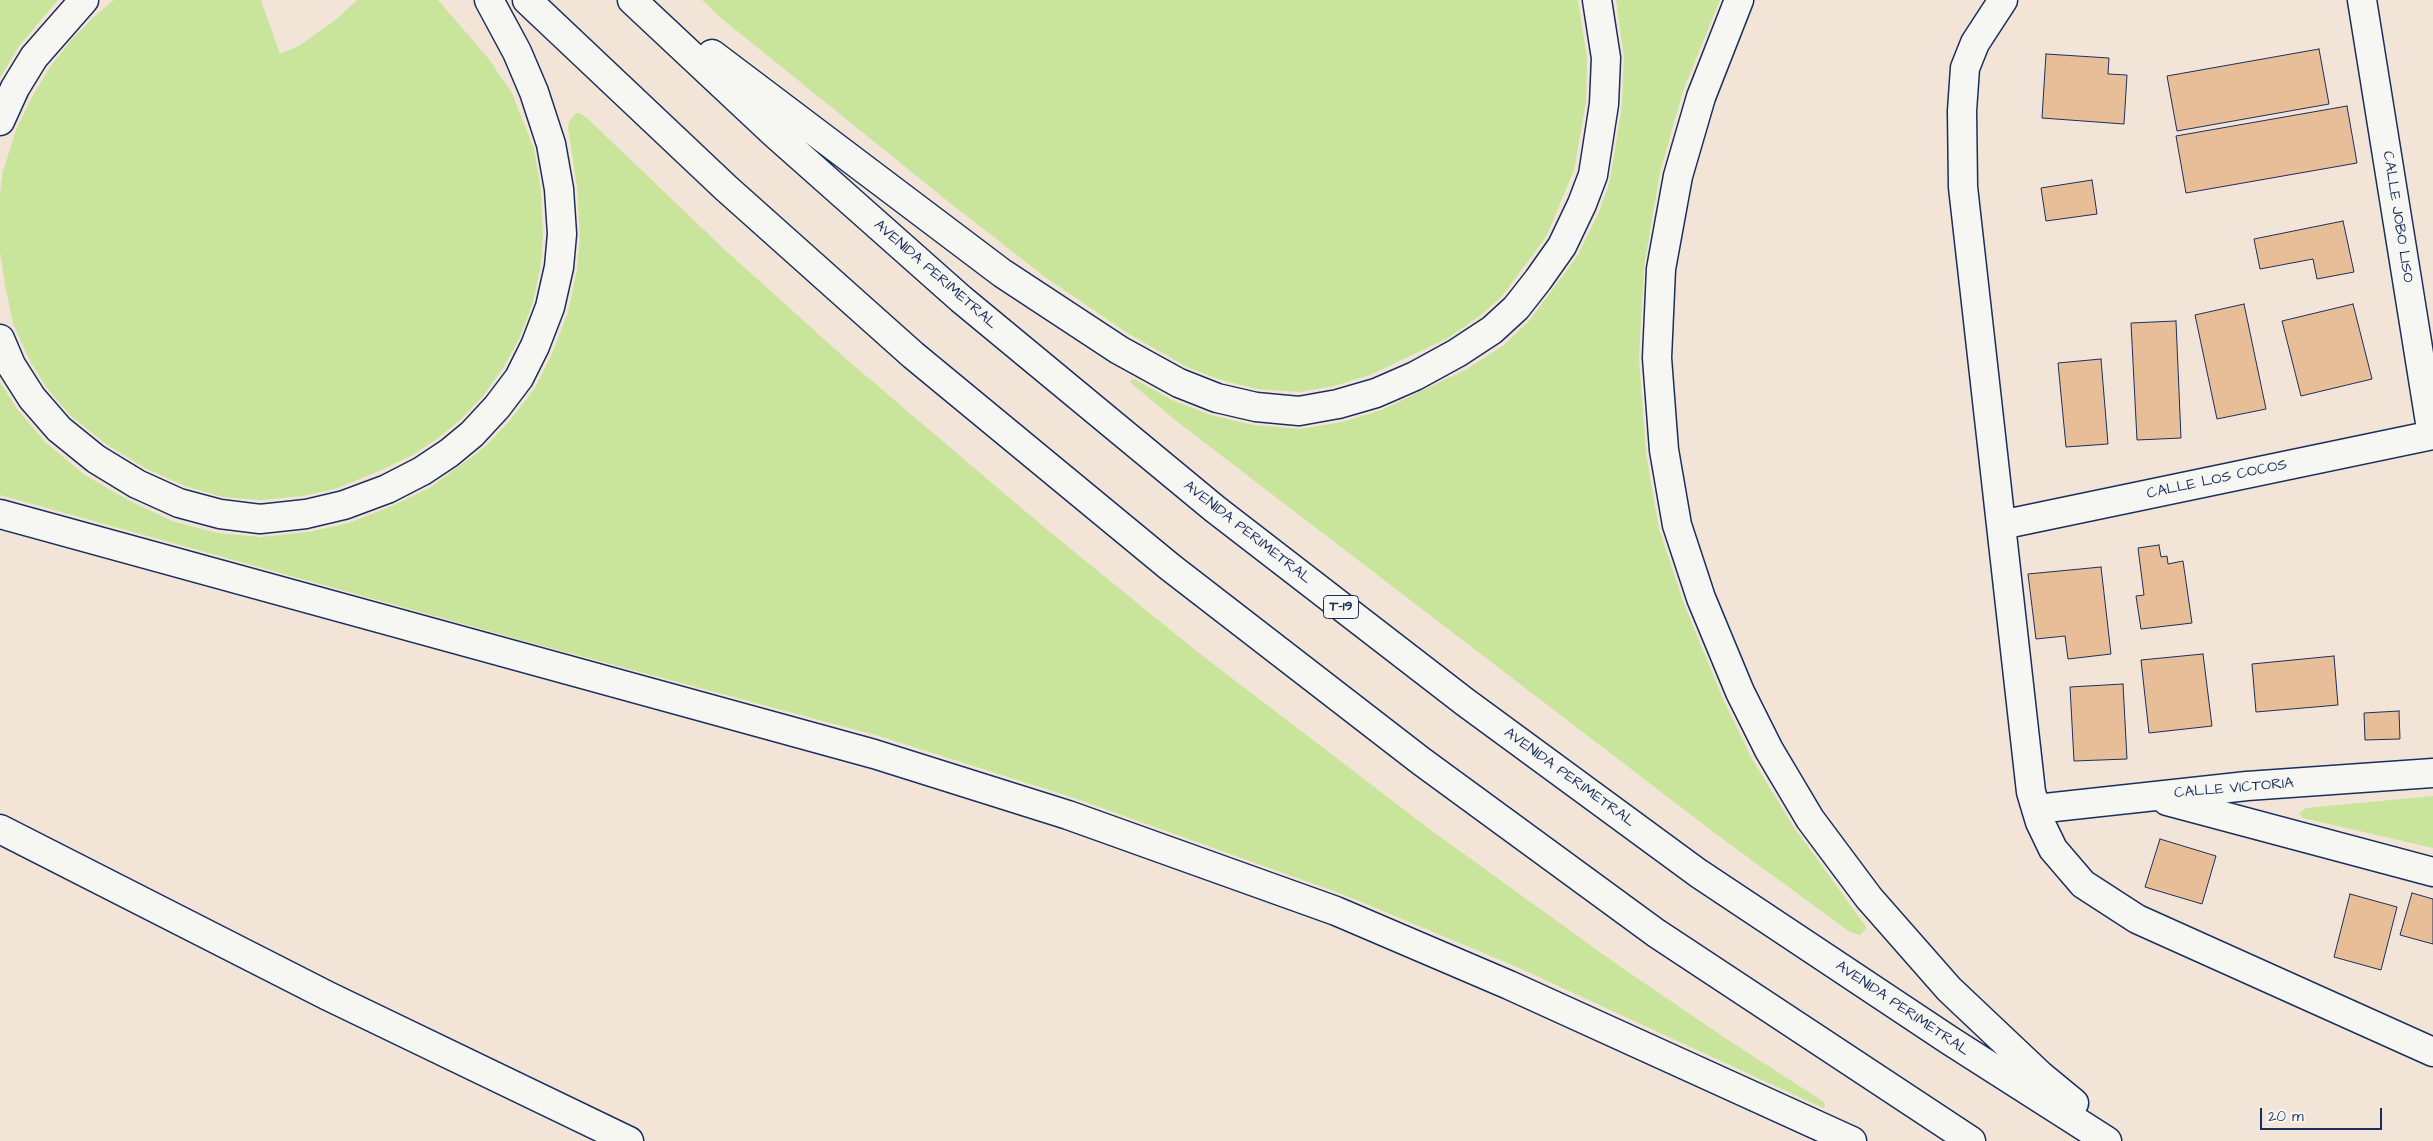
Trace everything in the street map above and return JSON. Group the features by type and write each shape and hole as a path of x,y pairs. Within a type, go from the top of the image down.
{"main road":[{"path":"0,121 15,88 34,57 84,0"},
{"path":"0,339 11,365 32,398 59,429 96,459 136,484 179,503 220,514 260,519 306,514 344,505 387,488 422,471 449,453 472,434 497,407 519,378 536,346 550,307 559,267 562,234 551,144 534,92 517,52 489,0"},
{"path":"527,0 726,188 899,342 1170,567 1421,761 1656,933 1971,1141"},
{"name":"AVENIDA PERIMETRAL","path":"632,0 775,134 954,292 1222,515 1465,702 1698,873 1949,1040 2106,1141"},
{"path":"640,0 1002,273 1119,350 1179,383 1216,398 1256,407 1299,411 1338,404 1376,393 1458,353 1492,330 1516,308 1538,280 1562,246 1582,204 1593,175 1604,104 1606,58 1596,0"},
{"path":"1739,0 1701,97 1683,158 1662,269 1656,358 1664,450 1677,524 1701,598 1740,692 1769,750 1810,818 1869,898 1949,989 2040,1075 2119,1141"},
{"path":"2003,0 1975,43 1965,68 1962,111 1963,187 2031,792 2036,809 2053,849 2083,884 2136,918 2433,1052"},
{"name":"CALLE JOBO LISO","path":"2362,0 2433,435"},
{"name":"CALLE LOS COCOS","path":"2001,524 2433,435"},
{"path":"0,514 874,754 1068,815 1336,911 1509,985 1852,1141"},
{"name":"CALLE VICTORIA","path":"2036,809 2247,786 2433,773"},
{"path":"2151,797 2433,872"},
{"path":"0,828 328,996 629,1141"}],"green space":[{"path":"0,0 58,0 19,46 0,78"},
{"path":"114,0 261,0 280,54 299,46 338,18 357,0 438,0 488,58 512,93 534,149 541,191 543,235 541,264 533,302 519,339 503,368 483,396 460,420 438,438 413,455 338,488 303,496 261,500 223,497 185,486 145,468 106,444 71,416 46,387 28,357 13,323 5,285 0,251 0,193 3,171 16,130 32,97 50,67 72,39"},
{"path":"702,0 1578,0 1587,58 1586,102 1574,170 1546,237 1502,296 1481,315 1448,338 1370,375 1334,386 1299,392 1258,389 1221,380 1187,367 1129,334 1045,277 950,203 721,18"},
{"path":"1616,0 1720,0 1683,91 1660,172 1644,267 1639,358 1646,453 1659,529 1684,604 1723,699 1752,759 1795,829 1865,925 1866,928 1860,935 1850,932 1716,834 1175,420 1130,382 1132,379 1136,380 1172,400 1211,415 1253,425 1300,429 1342,422 1382,410 1467,369 1504,345 1529,321 1578,255 1599,212 1610,181 1622,105 1624,57"},
{"path":"576,113 580,113 588,119 725,250 846,359 1039,523 1195,650 1432,831 1615,963 1725,1038 1824,1102 1825,1106 1823,1108 1517,967 1342,894 1074,798 879,736 532,643 0,495 0,382 17,409 46,443 85,475 128,500 172,521 217,533 261,537 309,532 349,523 394,505 431,487 485,447 511,419 535,388 552,354 568,312 577,270 580,235 577,187 568,127 570,120"},
{"path":"2433,796 2433,848 2303,818 2299,813 2306,808"}],"building":[{"path":"2319,49 2329,104 2177,131 2167,76"},
{"path":"2046,54 2109,58 2108,74 2127,75 2124,124 2042,118"},
{"path":"2347,106 2357,163 2186,193 2176,136"},
{"path":"2092,180 2097,214 2046,221 2041,188"},
{"path":"2343,221 2354,272 2317,279 2313,259 2260,269 2254,239"},
{"path":"2244,304 2266,409 2217,419 2195,315"},
{"path":"2353,304 2372,379 2301,396 2282,321"},
{"path":"2176,321 2181,438 2137,440 2131,323"},
{"path":"2101,359 2108,444 2066,447 2058,363"},
{"path":"2159,545 2161,557 2167,556 2168,564 2183,561 2192,623 2141,629 2136,596 2144,595 2138,548"},
{"path":"2101,567 2111,654 2068,659 2065,636 2036,639 2028,574"},
{"path":"2203,654 2212,726 2149,733 2141,660"},
{"path":"2334,656 2338,705 2256,712 2252,664"},
{"path":"2123,684 2127,759 2074,761 2070,687"},
{"path":"2399,711 2400,739 2365,740 2364,713"},
{"path":"2160,839 2216,856 2202,904 2145,887"},
{"path":"2412,893 2433,899 2433,944 2400,935"},
{"path":"2350,894 2397,907 2381,970 2334,957"}]}
